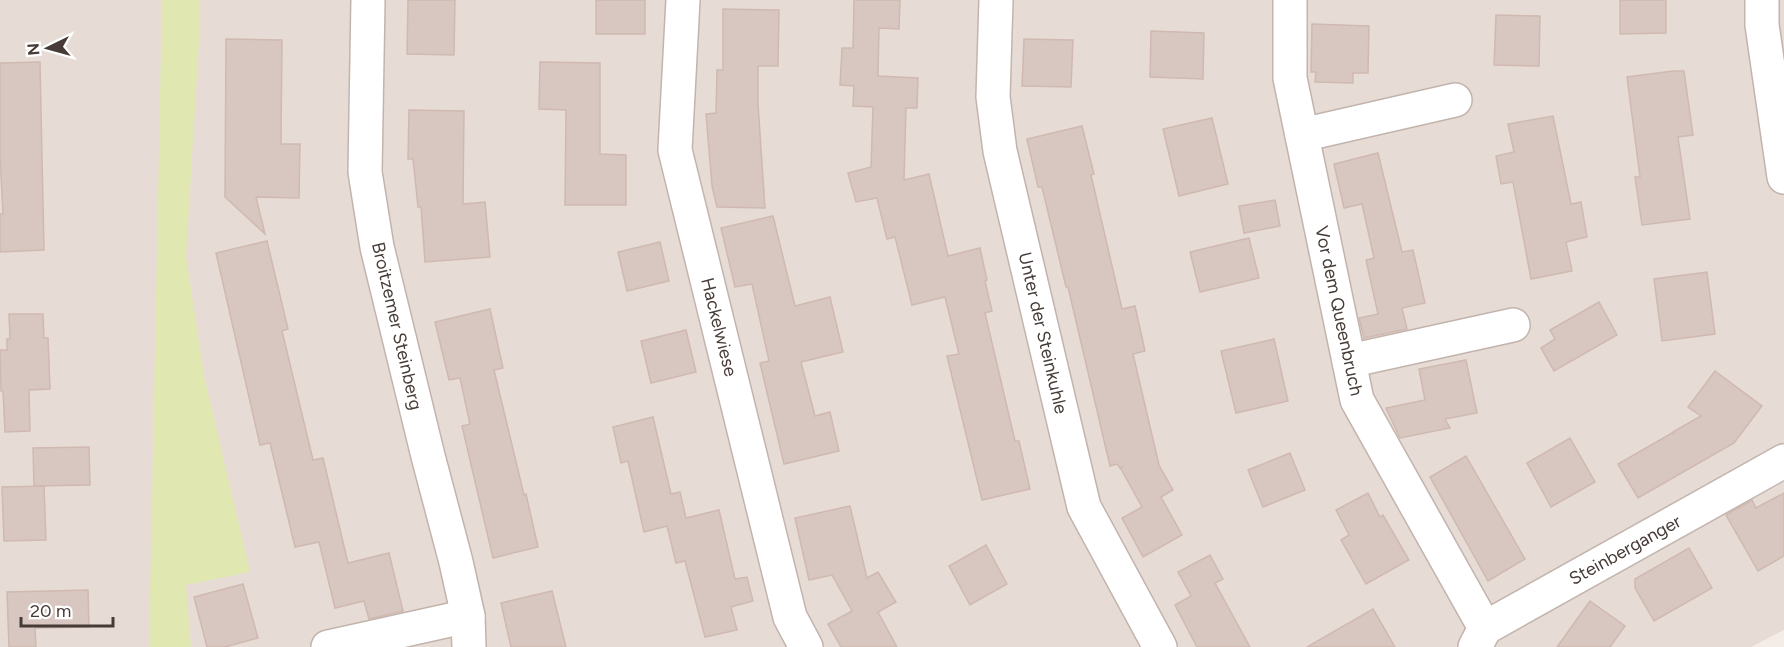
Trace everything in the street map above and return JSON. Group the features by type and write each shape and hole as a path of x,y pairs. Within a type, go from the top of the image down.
{"street":[{"name":"Broitzemer Steinberg","path":"368,0 365,172 377,247 456,562 468,632"},
{"name":"Hackelwiese","path":"683,0 675,150 790,617 806,647"},
{"name":"Unter der Steinkuhle","path":"996,0 993,97 1000,151 1084,507 1161,647"},
{"name":"Vor dem Queenbruch","path":"1290,0 1290,78 1358,400 1480,637"},
{"path":"1762,0 1762,25 1784,177"},
{"path":"1302,135 1455,100"},
{"path":"1349,361 1513,324"},
{"name":"Steinberganger","path":"1480,637 1784,461"},
{"path":"328,647 468,632"}],"shaded area":[{"path":"0,0 1784,0 1784,630 1751,647 0,647"}],"green space":[{"path":"162,0 200,0 186,256 204,376 250,572 186,585 191,647 149,647"}],"building":[{"path":"408,0 455,0 454,55 407,54"},
{"path":"596,0 645,0 645,34 596,34"},
{"path":"854,0 900,0 899,29 879,28 878,76 918,78 917,108 906,108 904,180 929,174 948,256 980,248 992,311 985,313 1015,441 1019,441 1030,489 982,500 947,356 959,354 945,297 912,305 895,237 887,239 877,198 856,202 848,173 871,167 873,107 853,106 854,86 840,85 842,48 853,48"},
{"path":"1620,0 1666,0 1666,33 1620,34"},
{"path":"723,9 779,10 778,66 758,66 758,104 765,208 717,207 712,186 706,114 716,113 717,70 723,70"},
{"path":"1496,15 1540,16 1539,66 1494,65"},
{"path":"1312,24 1369,26 1368,73 1353,73 1353,83 1315,82 1316,72 1311,72"},
{"path":"1151,31 1204,33 1203,79 1150,77"},
{"path":"226,39 282,40 281,144 300,144 299,198 256,197 265,234 225,197"},
{"path":"1024,39 1073,40 1071,87 1022,86"},
{"path":"40,62 44,250 0,252 0,214 3,214 0,157 0,63"},
{"path":"540,62 600,63 600,154 626,155 626,205 565,205 566,110 539,109"},
{"path":"1684,71 1693,135 1678,137 1690,219 1642,225 1635,177 1640,177 1627,77"},
{"path":"409,110 464,111 463,204 485,202 490,257 425,262 421,207 418,207 413,159 408,159"},
{"path":"1553,116 1571,204 1581,202 1587,237 1566,242 1572,271 1531,279 1513,182 1501,184 1496,156 1514,152 1508,124"},
{"path":"1212,118 1228,184 1179,196 1163,129"},
{"path":"1082,126 1122,309 1135,306 1145,351 1133,354 1159,465 1173,490 1161,497 1182,535 1143,557 1122,518 1142,507 1122,467 1120,468 1117,464 1110,466 1068,287 1066,287 1042,187 1038,187 1027,139"},
{"path":"1378,153 1402,252 1413,250 1425,303 1402,308 1407,329 1364,338 1359,318 1378,314 1366,260 1374,258 1362,204 1344,208 1334,164"},
{"path":"1275,200 1280,226 1244,233 1239,206"},
{"path":"773,216 795,306 830,297 843,352 801,362 815,416 830,412 839,451 784,464 760,363 769,361 752,284 735,287 721,228"},
{"path":"1249,238 1259,278 1200,292 1190,252"},
{"path":"267,241 288,329 282,331 313,460 323,458 348,563 389,553 403,611 369,619 364,601 335,608 319,542 295,547 270,443 260,445 216,253"},
{"path":"660,242 669,281 627,291 618,252"},
{"path":"1707,272 1715,334 1662,341 1654,279"},
{"path":"1599,302 1617,335 1554,371 1541,348 1555,339 1550,330"},
{"path":"490,309 503,368 494,370 538,547 493,558 462,426 470,424 460,378 449,380 435,322"},
{"path":"9,314 43,314 44,338 48,338 50,389 29,390 30,431 5,432 0,350 7,350 7,339 10,339"},
{"path":"686,330 696,372 651,383 641,341"},
{"path":"1274,339 1288,401 1236,413 1221,351"},
{"path":"1466,360 1477,413 1445,419 1450,428 1400,438 1386,408 1425,400 1419,369"},
{"path":"1715,371 1762,406 1734,443 1638,498 1618,464 1701,416 1688,407"},
{"path":"653,417 671,494 680,492 686,518 719,510 735,579 747,577 753,601 731,607 737,630 705,637 685,561 676,563 667,526 644,532 628,461 621,463 613,427"},
{"path":"1570,438 1595,482 1551,507 1527,463"},
{"path":"89,447 90,485 34,486 33,448"},
{"path":"1290,453 1305,490 1263,507 1248,470"},
{"path":"1466,456 1525,559 1488,581 1430,477"},
{"path":"44,486 46,540 4,541 2,487"},
{"path":"1368,493 1380,517 1383,515 1409,560 1366,584 1341,540 1349,535 1336,510"},
{"path":"1784,493 1784,556 1758,571 1726,515 1752,500 1756,508"},
{"path":"850,506 867,578 878,572 896,602 878,612 897,647 841,647 828,624 852,611 832,575 809,580 795,518"},
{"path":"986,545 1007,584 970,605 949,566"},
{"path":"1689,548 1712,588 1654,621 1635,588 1635,579"},
{"path":"1210,555 1223,579 1215,583 1250,647 1197,647 1175,605 1191,596 1178,572"},
{"path":"243,584 258,638 225,647 207,647 194,597"},
{"path":"88,590 89,627 35,628 36,647 9,647 7,592"},
{"path":"552,591 566,647 511,647 501,603"},
{"path":"1590,601 1625,626 1610,647 1557,647"},
{"path":"1373,609 1395,647 1307,647"}]}
